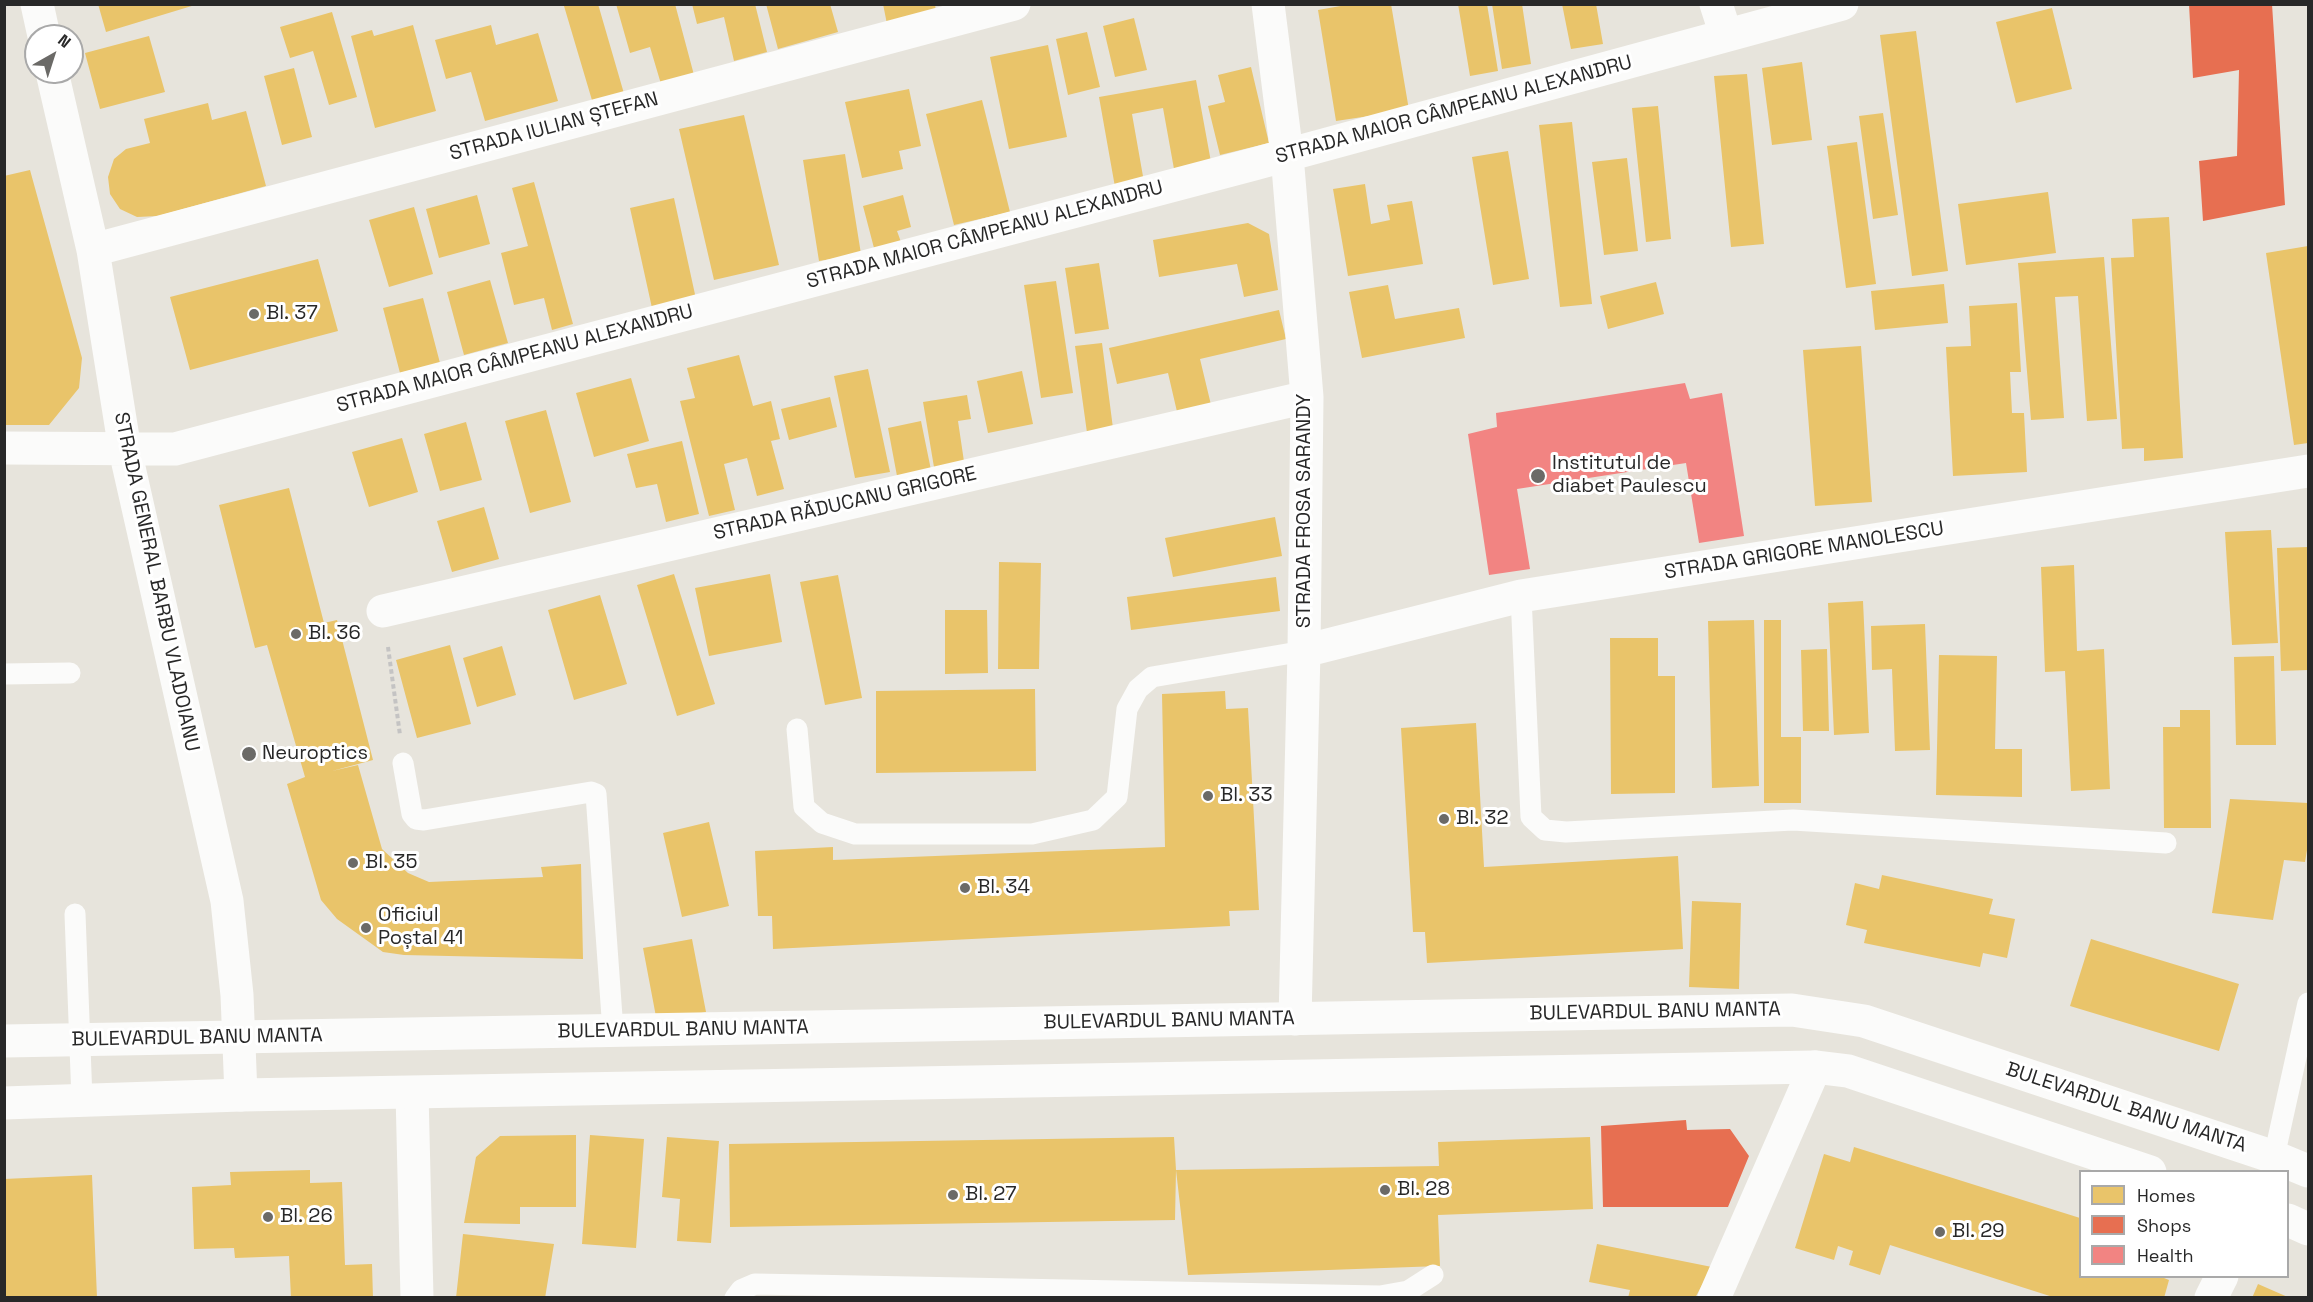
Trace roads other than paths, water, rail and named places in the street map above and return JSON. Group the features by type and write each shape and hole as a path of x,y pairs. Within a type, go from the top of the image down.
{"street":[{"path":"37,4 41,24"},
{"name":"STRADA IULIAN ȘTEFAN","path":"93,250 1014,4"},
{"name":"STRADA FROSA SARANDY","path":"1268,4 1287,155 1307,397 1304,651 1295,1019"},
{"path":"1716,4 1726,35"},
{"name":"STRADA MAIOR CÂMPEANU ALEXANDRU","path":"4,448 125,450 175,448 1287,155 1842,4"},
{"name":"STRADA GENERAL BARBU VLADOIANU","path":"55,84 93,250 125,450 227,901 239,1037 241,1095"},
{"name":"STRADA RĂDUCANU GRIGORE","path":"383,611 1307,397"},
{"name":"STRADA GRIGORE MANOLESCU","path":"1304,651 1521,596 2308,471"},
{"name":"BULEVARDUL BANU MANTA","path":"4,1041 1792,1010 1864,1021 2274,1157 2308,1171"},
{"path":"4,1103 241,1095 1815,1066 1848,1071 2144,1170"},
{"path":"1714,1298 1815,1066"},
{"path":"412,1093 417,1298"},
{"path":"2289,1220 2308,1229"},
{"path":"2211,1298 2221,1278"}],"lane":[{"path":"1521,596 1531,817 1545,830 1566,832 1793,820 2166,843"},
{"path":"797,729 804,807 822,824 855,834 1032,834 1093,820 1117,797 1126,709 1138,689 1152,677 1304,651"},
{"path":"4,674 70,673"},
{"path":"403,763 412,814 416,819 424,820 591,792 596,794 613,1031"},
{"path":"75,914 82,1101"},
{"path":"2274,1157 2308,1003"},
{"path":"735,1298 741,1290 755,1284 1380,1296 1408,1291 1433,1275"}],"place":[{"name":"Bl. 37","path":"254,314"},
{"name":"Institutul de diabet Paulescu","path":"1538,476"},
{"name":"Bl. 36","path":"296,634"},
{"name":"Neuroptics","path":"249,754"},
{"name":"Bl. 33","path":"1208,796"},
{"name":"Bl. 32","path":"1444,819"},
{"name":"Bl. 35","path":"353,863"},
{"name":"Bl. 34","path":"965,888"},
{"name":"Oficiul Poștal 41","path":"366,928"},
{"name":"Bl. 28","path":"1385,1190"},
{"name":"Bl. 27","path":"953,1195"},
{"name":"Bl. 26","path":"268,1217"},
{"name":"Bl. 29","path":"1940,1232"}]}
